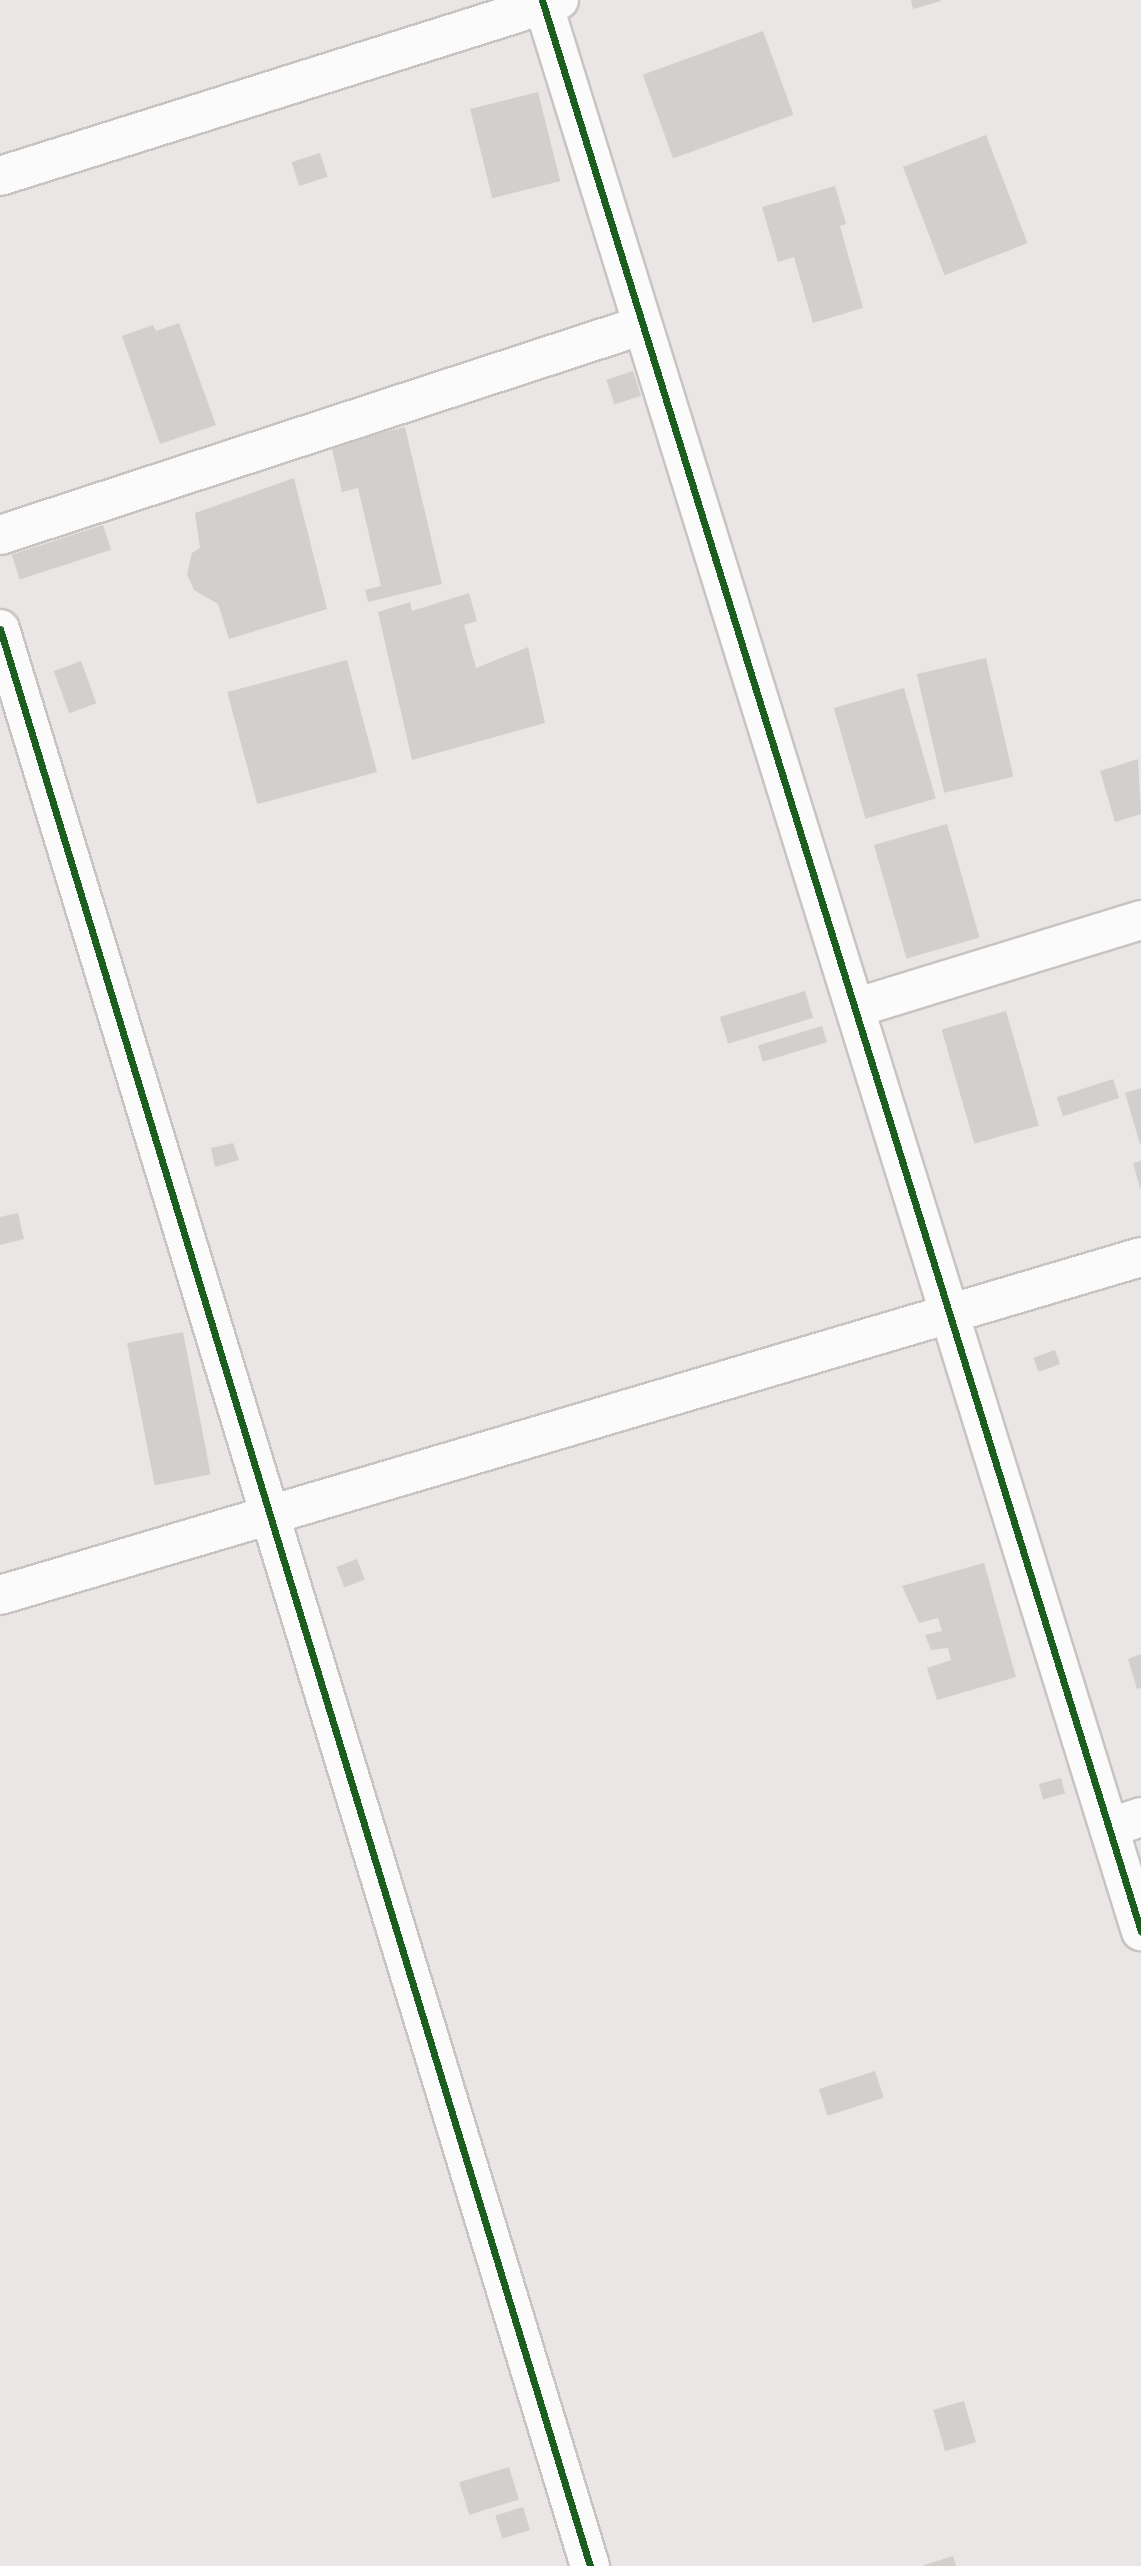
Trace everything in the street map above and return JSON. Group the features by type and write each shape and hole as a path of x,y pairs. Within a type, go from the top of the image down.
{"street":[{"path":"0,176 548,2 643,325 950,1314 1125,1823 1141,1931"},
{"path":"0,535 643,325"},
{"path":"0,629 590,2566"},
{"path":"855,1007 1141,920"},
{"path":"0,1595 1141,1258"}],"building":[{"path":"911,0 941,0 941,1 913,9"},
{"path":"763,31 793,115 673,158 643,75"},
{"path":"538,92 560,181 492,198 470,109"},
{"path":"986,135 1028,243 944,275 903,167"},
{"path":"320,153 328,177 299,186 291,162"},
{"path":"835,186 846,224 840,226 863,308 813,323 794,257 778,262 762,207"},
{"path":"179,323 216,425 160,444 122,336 153,325 156,331"},
{"path":"633,371 641,396 614,404 606,380"},
{"path":"405,427 442,584 368,602 365,590 381,586 358,488 342,492 331,445"},
{"path":"294,478 327,609 229,639 218,604 194,590 187,574 192,553 200,548 195,513"},
{"path":"103,525 111,550 20,579 12,555"},
{"path":"469,593 477,621 464,625 476,668 528,647 545,723 412,760 378,612 410,602 412,611"},
{"path":"986,658 1013,777 944,793 917,674"},
{"path":"347,660 377,772 257,804 227,692"},
{"path":"81,661 96,703 69,713 54,671"},
{"path":"904,688 936,799 866,819 834,708"},
{"path":"1138,759 1141,814 1115,822 1100,771"},
{"path":"947,824 980,937 906,958 874,845"},
{"path":"805,991 813,1018 728,1044 720,1017"},
{"path":"1006,1011 1039,1125 974,1144 942,1029"},
{"path":"822,1026 827,1042 763,1062 758,1046"},
{"path":"1113,1079 1119,1098 1063,1116 1057,1097"},
{"path":"1141,1088 1141,1144 1140,1144 1125,1093"},
{"path":"233,1143 239,1160 215,1167 211,1148"},
{"path":"1141,1161 1141,1188 1140,1188 1133,1163"},
{"path":"18,1213 24,1239 0,1245 0,1217"},
{"path":"183,1332 211,1474 155,1485 127,1343"},
{"path":"1055,1350 1060,1364 1039,1372 1033,1358"},
{"path":"357,1559 365,1580 344,1587 336,1567"},
{"path":"984,1563 1016,1677 937,1700 927,1668 951,1660 948,1648 931,1650 925,1635 942,1631 938,1618 919,1623 902,1586"},
{"path":"1141,1654 1141,1688 1137,1689 1128,1659"},
{"path":"1061,1778 1065,1793 1043,1799 1039,1784"},
{"path":"875,2071 884,2098 828,2116 819,2089"},
{"path":"964,2401 976,2442 945,2451 933,2410"},
{"path":"509,2467 519,2500 469,2515 459,2482"},
{"path":"523,2507 530,2530 502,2538 495,2515"},
{"path":"953,2556 956,2566 924,2566 924,2565"}],"cycle path":[{"path":"542,0 1141,1931"},
{"path":"0,629 590,2566"}]}
